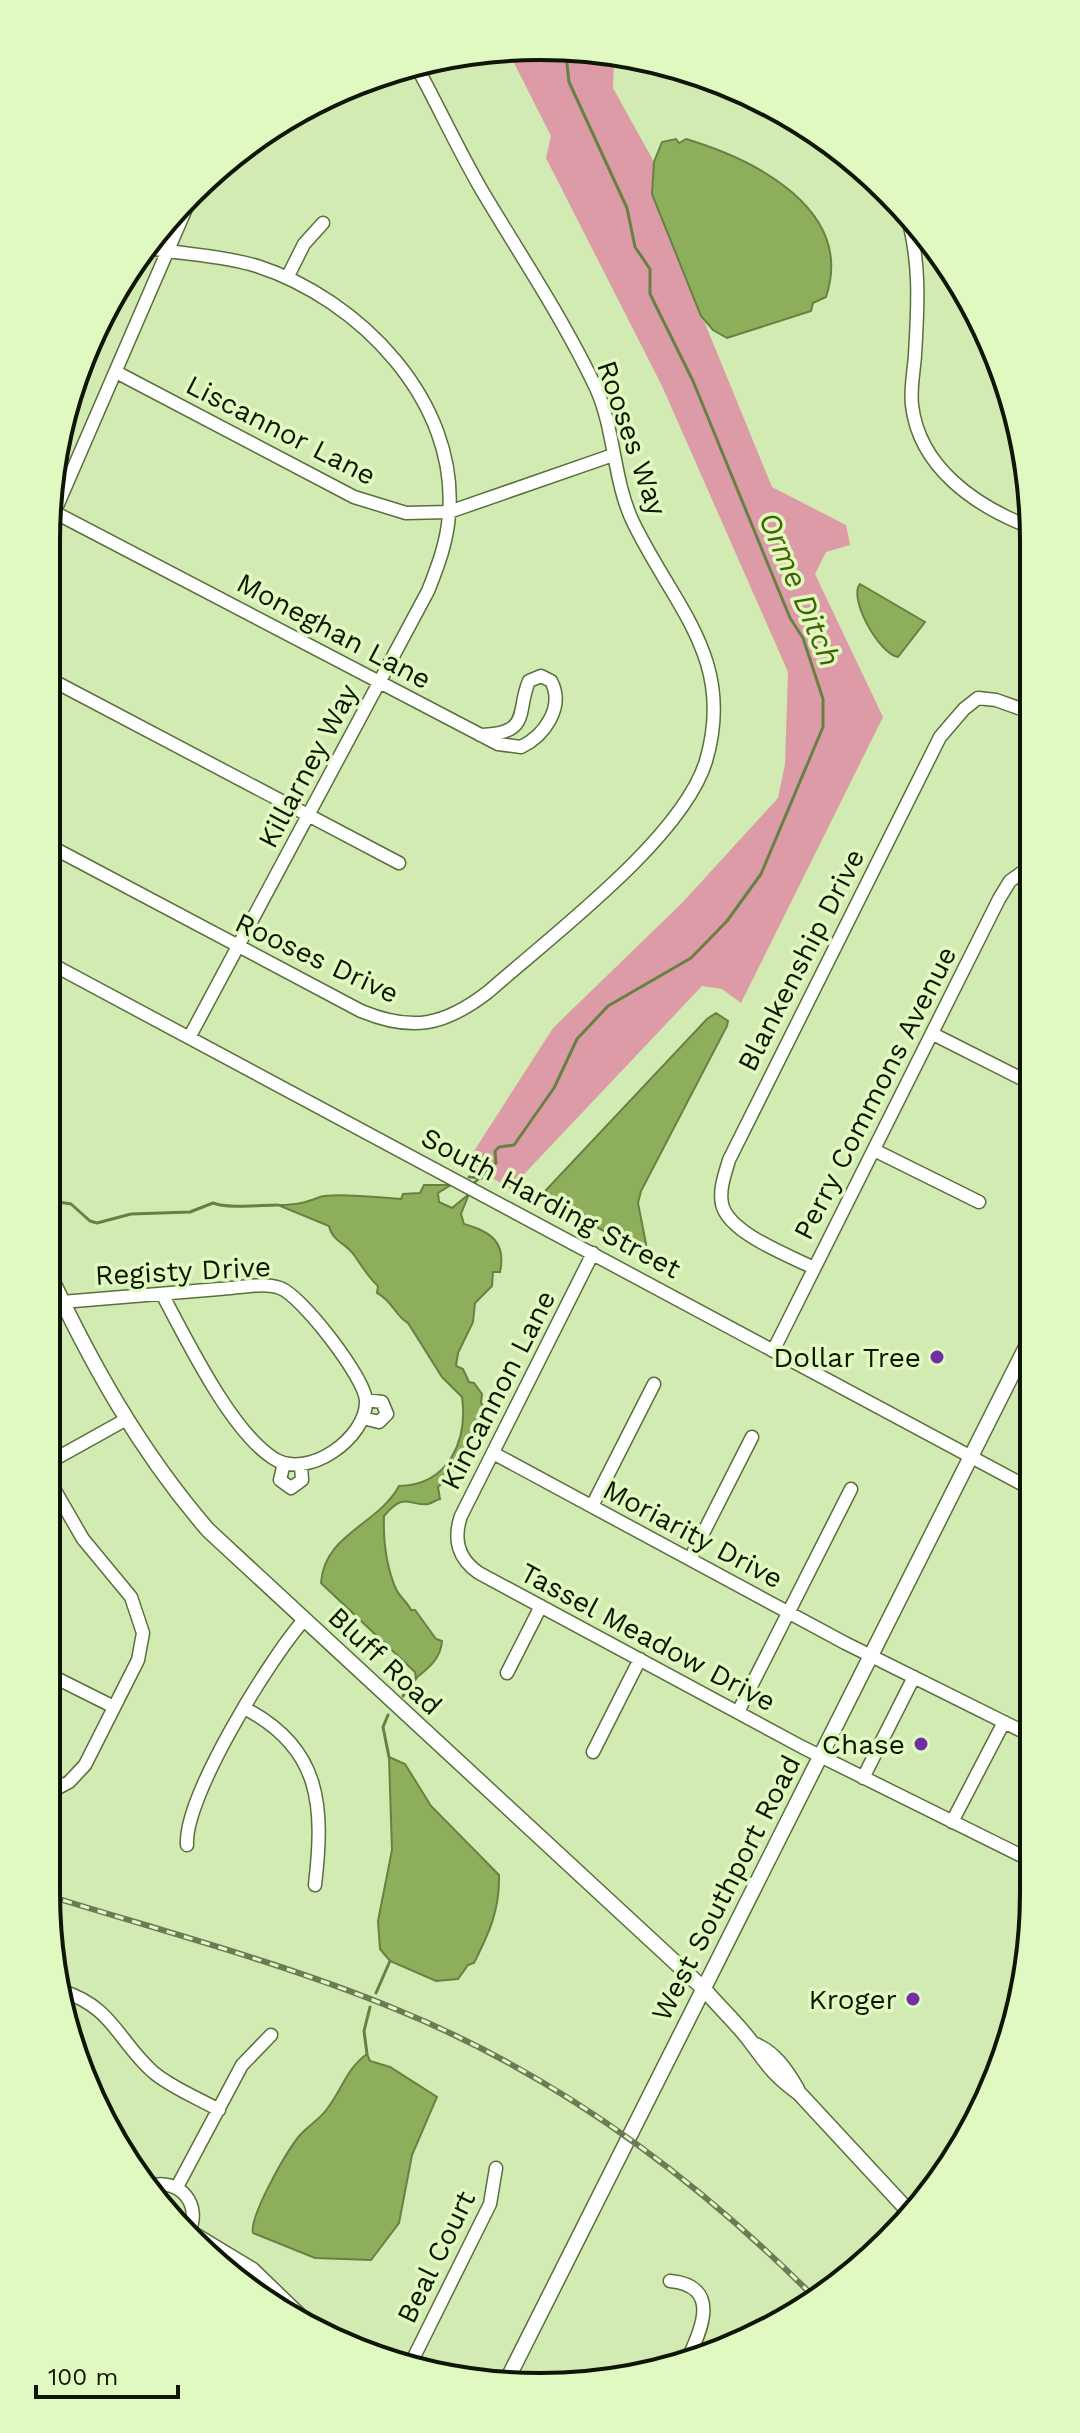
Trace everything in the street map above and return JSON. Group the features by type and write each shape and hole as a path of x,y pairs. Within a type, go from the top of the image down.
{"main road":[{"name":"Bluff Road","path":"60,1298 125,1420 164,1477 208,1530 704,1989 753,2044 765,2048 783,2067 799,2093 904,2206"},
{"name":"West Southport Road","path":"511,2372 1020,1358"}],"street":[{"name":"Rooses Way","path":"421,75 480,187 546,293 597,391 632,521 711,666 715,701 713,730 693,793"},
{"path":"63,493 180,223"},
{"path":"287,278 304,244 323,223"},
{"path":"914,240 918,271 912,403 919,433 945,473 971,498 1019,522"},
{"name":"Killarney Way","path":"158,249 219,255 287,278 358,323 413,383 440,438 449,512 443,553 428,591 190,1036"},
{"name":"Liscannor Lane","path":"116,372 354,497 406,513 449,512 613,455"},
{"name":"Moneghan Lane","path":"61,516 480,735 511,748 533,741 552,716 555,699 551,681 541,676 529,681 523,712 512,728 497,735 480,735"},
{"path":"60,684 399,863"},
{"name":"Blankenship Drive","path":"814,1268 759,1241 722,1208 721,1193 729,1160 940,737 978,698 996,700 1020,708"},
{"name":"Rooses Drive","path":"60,852 238,948 386,1021 408,1024 439,1021 463,1011 488,992 644,854 693,793"},
{"name":"Perry Commons Avenue","path":"773,1351 999,899 1010,881 1020,874"},
{"name":"South Harding Street","path":"60,968 1020,1483"},
{"path":"933,1034 1020,1078"},
{"path":"874,1150 979,1202"},
{"name":"Kincannon Lane","path":"460,1551 456,1536 459,1521 593,1253"},
{"name":"Registy Drive","path":"62,1302 266,1286 289,1292 358,1378 366,1400 381,1401 387,1414 379,1422 363,1418"},
{"path":"162,1294 227,1405 266,1452 284,1463 301,1465 323,1456 353,1433 363,1418 366,1400"},
{"path":"592,1506 654,1384"},
{"path":"60,1456 125,1420"},
{"path":"690,1559 752,1437"},
{"name":"Moriarity Drive","path":"493,1453 789,1613 1020,1730"},
{"path":"284,1463 280,1480 291,1488 302,1480 301,1465"},
{"path":"738,1712 851,1489"},
{"path":"60,1499 83,1539 131,1597 143,1633 138,1660 85,1765 60,1787"},
{"name":"Tassel Meadow Drive","path":"460,1551 475,1571 820,1756 1020,1855"},
{"path":"507,1673 541,1606"},
{"path":"187,1845 191,1813 260,1677 303,1621"},
{"path":"593,1752 640,1659"},
{"path":"863,1778 914,1677"},
{"path":"60,1680 114,1707"},
{"path":"244,1708 266,1720 290,1741 314,1783 321,1822 315,1885"},
{"path":"952,1822 1004,1722"},
{"path":"71,1995 97,2006 160,2078 219,2110"},
{"path":"177,2187 247,2058 271,2035"},
{"name":"Beal Court","path":"414,2356 490,2204 496,2168"},
{"path":"158,2184 177,2187 192,2206 190,2221"},
{"path":"221,2251 253,2269 274,2292"},
{"path":"670,2281 693,2290 703,2308 703,2326 692,2348"}],"shaded area":[{"path":"513,61 571,61 614,66 613,88 654,162 652,194 772,487 846,525 850,545 826,552 815,574 883,717 741,1003 722,989 702,986 510,1189 467,1162 553,1028 682,903 778,798 785,764 788,672 662,386 546,158 551,136"},
{"path":"676,139 679,143 686,139 713,148 769,175 793,193 813,214 826,239 831,266 826,297 813,303 811,311 727,338 713,330 701,316 652,194 654,162 662,142"},
{"path":"860,584 925,622 898,657 882,646 867,625 858,601"},
{"path":"716,1013 728,1021 727,1026 641,1191 638,1203 648,1254 548,1202 546,1190"},
{"path":"424,1185 451,1185 438,1193 439,1202 452,1208 469,1194 461,1214 464,1224 483,1231 495,1240 501,1262 500,1272 493,1272 492,1286 475,1303 473,1322 458,1353 456,1366 463,1369 469,1382 474,1383 482,1394 481,1403 485,1408 459,1460 438,1487 440,1499 428,1504 403,1502 384,1516 386,1555 396,1589 436,1639 442,1641 437,1658 416,1678 415,1672 321,1583 324,1566 341,1541 378,1511 399,1486 431,1478 452,1457 462,1429 462,1397 442,1377 408,1323 377,1293 378,1286 351,1251 333,1235 329,1226 278,1205 336,1195 401,1199 403,1194 420,1193"},
{"path":"389,1757 405,1764 431,1806 499,1875 498,1899 489,1931 474,1963 468,1965 458,1979 436,1981 390,1961 380,1949 378,1921 392,1850"},
{"path":"367,2054 370,2061 390,2067 437,2097 412,2155 399,2223 371,2260 315,2258 253,2233 262,2199 286,2155 300,2135 324,2113 349,2073"}],"waterway":[{"name":"Orme Ditch","path":"475,1182 496,1163 495,1151 499,1147 514,1145 554,1088 577,1039 608,1006 691,958 727,921 761,874 823,727 823,699 803,638 790,618 693,381 650,294 650,269 635,247 627,208 569,82 567,61"},
{"name":"Orme Ditch","path":"469,1177 482,1178"},
{"path":"60,1202 71,1204 90,1221 97,1223 131,1214 190,1212 213,1203 278,1205"},
{"name":"Orme Ditch","path":"403,1696 416,1678"},
{"name":"Orme Ditch","path":"388,1715 383,1727 389,1757"},
{"name":"Orme Ditch","path":"376,1993 390,1961"},
{"name":"Orme Ditch","path":"367,2054 364,2031 370,2007"}],"railway":[{"path":"60,1899 350,1991 452,2034 510,2063 619,2131 670,2169 720,2210 808,2291"}],"place":[{"name":"Dollar Tree","path":"937,1357"},
{"name":"Chase","path":"921,1744"},
{"name":"Kroger","path":"913,1999"}]}
